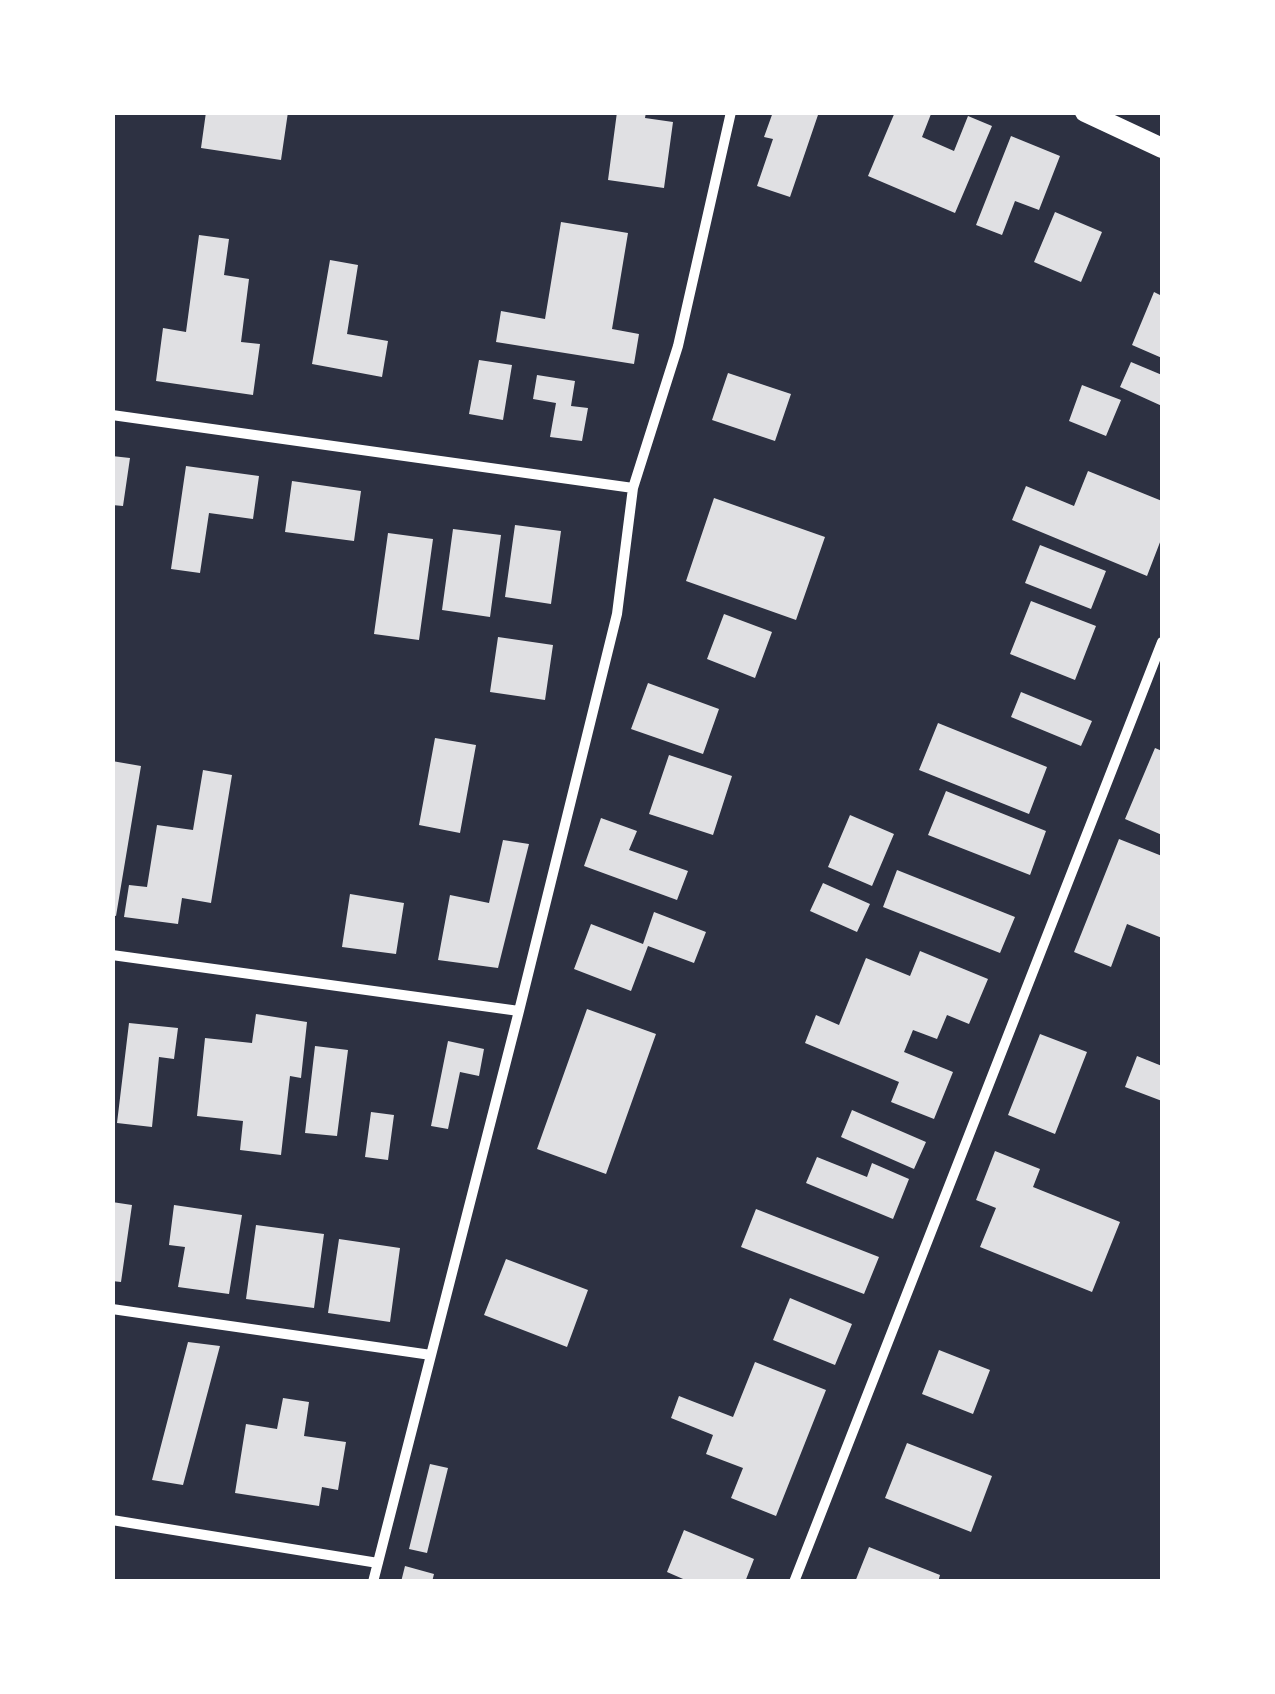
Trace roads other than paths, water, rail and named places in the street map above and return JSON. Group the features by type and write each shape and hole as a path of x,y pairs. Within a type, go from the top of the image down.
{"main road":[{"path":"1085,112 1162,148"}],"street":[{"path":"374,1582 617,614 633,488 678,346 731,112"},
{"path":"112,415 633,488"},
{"path":"794,1582 1162,642"},
{"path":"112,955 520,1012"},
{"path":"112,1309 431,1355"},
{"path":"112,1520 378,1562"}]}
